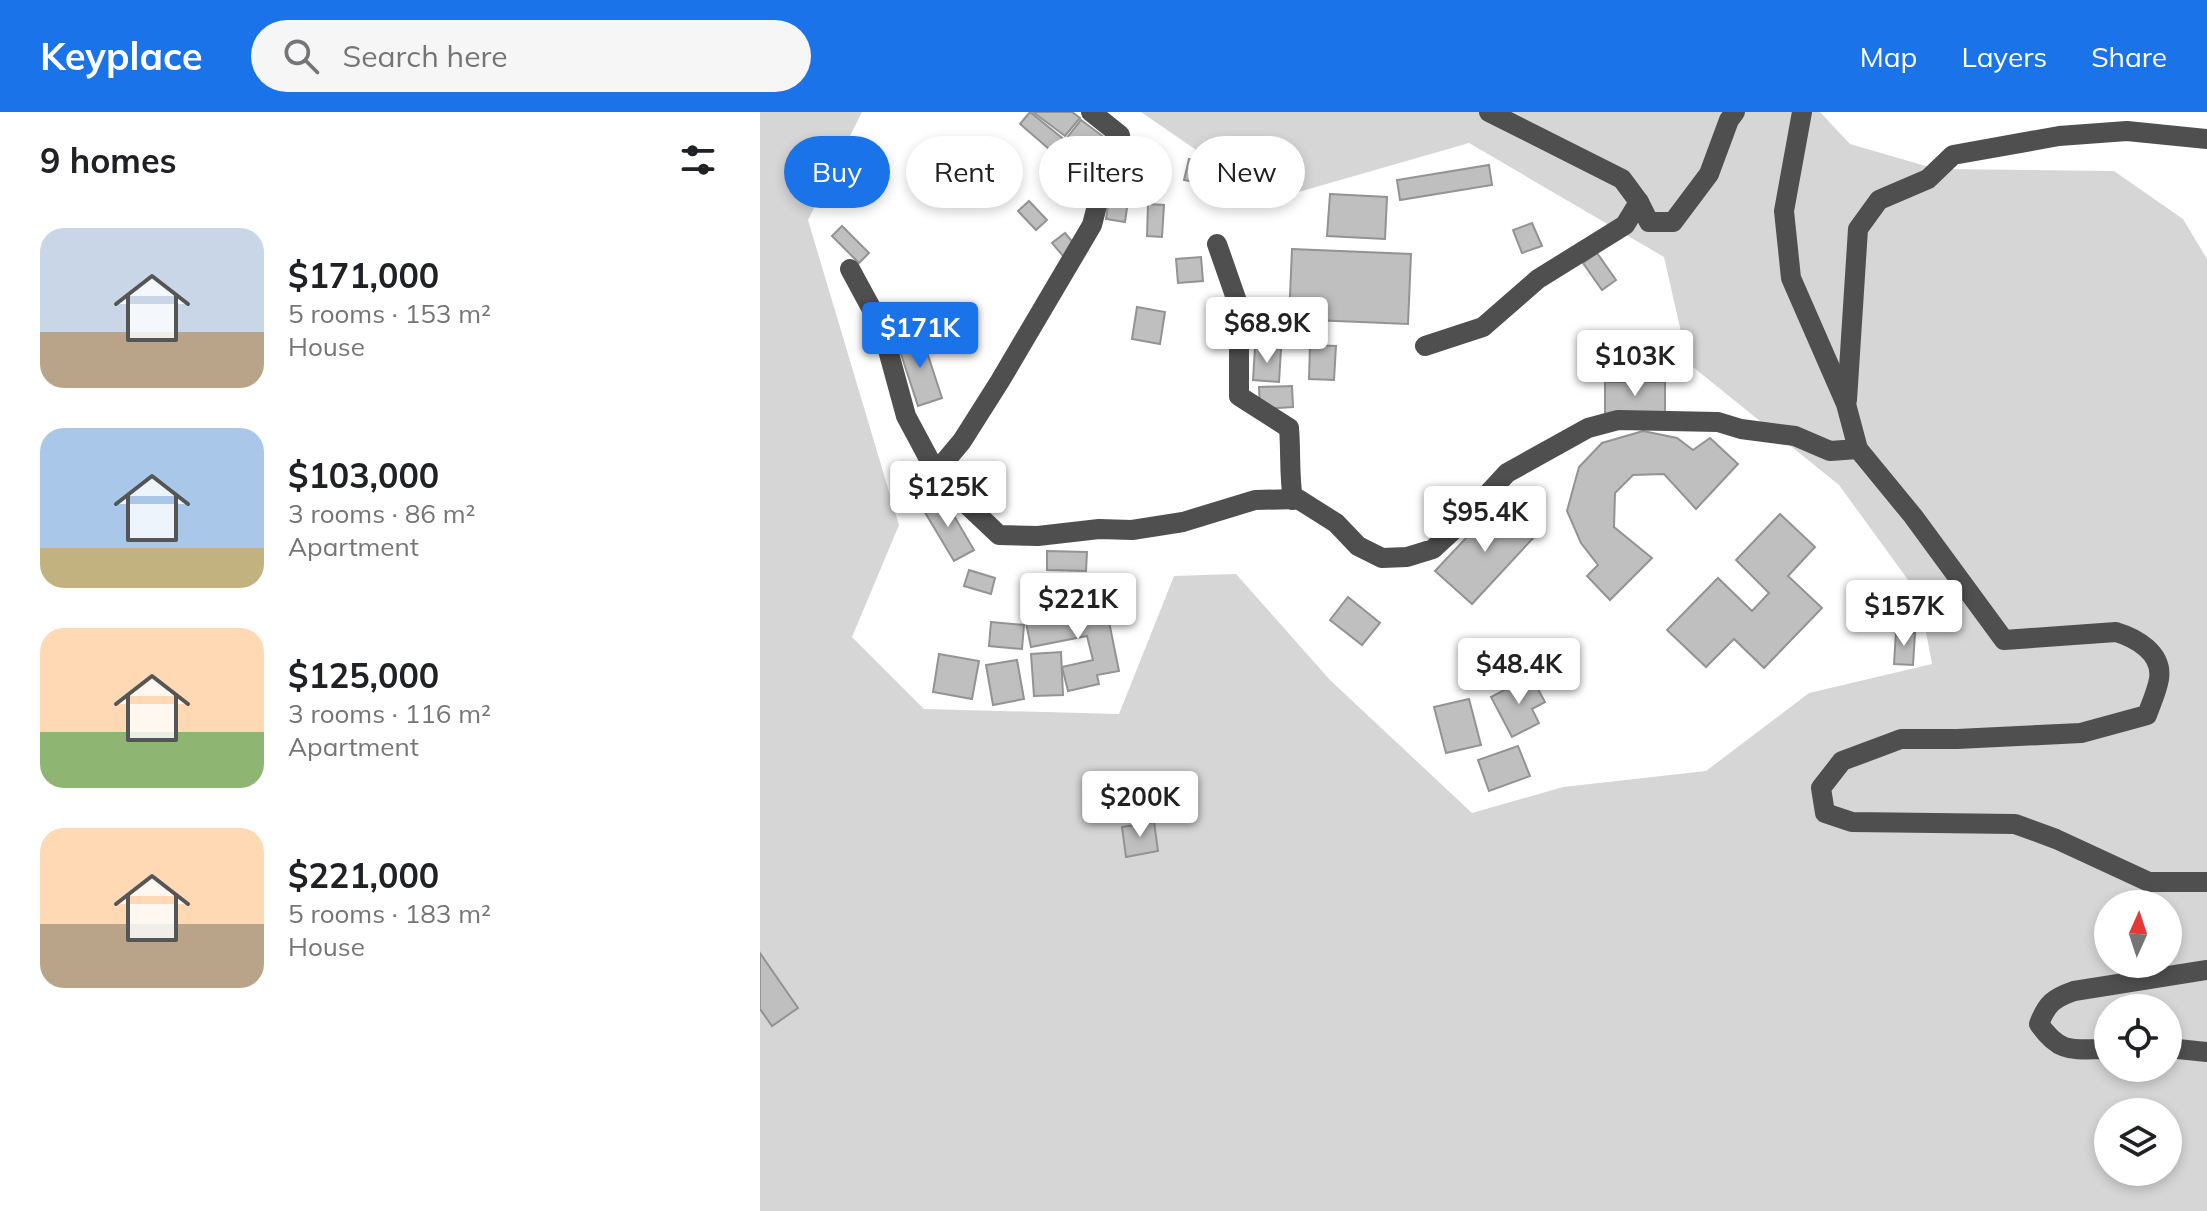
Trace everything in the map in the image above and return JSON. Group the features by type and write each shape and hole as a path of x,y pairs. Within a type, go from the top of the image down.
{"street":[{"path":"936,472 962,441 1000,381 1092,225 1100,194 1121,143 1120,135 1091,112"},
{"path":"1489,112 1622,179 1649,222 1673,222 1709,174 1729,120 1735,112"},
{"path":"1802,112 1784,211 1791,278 1846,404 1858,449 1913,516 2004,640 2116,632 2151,650 2160,676 2147,715 2081,733 1901,739 1868,749 1842,761 1821,788 1825,813 1852,822 2015,824 2056,839 2149,882 2207,882"},
{"path":"1846,404 1858,229 1879,200 1928,179 1953,155 2059,136 2127,131 2207,139"},
{"path":"1425,346 1483,327 1538,279 1625,225 1639,202"},
{"path":"1217,244 1239,307 1239,396 1289,428 1292,460 1289,478 1293,500"},
{"path":"850,269 882,328 906,416 936,472 999,535 1038,536 1099,529 1132,530 1183,522 1255,500 1298,499 1336,523 1358,546 1382,558 1407,557 1433,549 1507,473 1588,428 1618,420 1718,422 1741,429 1795,436 1830,451 1858,449"},
{"path":"2094,1049 2068,1049 2051,1041 2039,1024 2046,1006 2055,997 2074,991 2207,970"},
{"path":"2182,1049 2207,1052"}],"shaded area":[{"path":"760,112 862,112 850,136 784,136 784,208 814,208 808,220 899,525 852,637 924,709 1119,714 1174,576 1236,574 1330,680 1472,813 1563,787 1706,771 1809,693 1932,664 1919,595 1839,485 1688,363 1664,257 1469,143 1305,190 1305,136 1188,136 1188,144 1141,112 1820,112 1850,144 1936,169 2114,171 2183,219 2207,259 2207,1211 760,1211"}],"building":[{"path":"1030,112 1060,136 1039,136 1039,140 1020,124"},
{"path":"1033,112 1072,112 1080,118 1065,136"},
{"path":"1081,120 1102,136 1068,136"},
{"path":"1489,165 1492,185 1400,200 1397,180"},
{"path":"1330,194 1387,197 1385,239 1327,236"},
{"path":"1029,201 1047,220 1036,230 1018,211"},
{"path":"1108,208 1127,208 1125,222 1106,219"},
{"path":"1148,208 1164,208 1162,237 1147,236"},
{"path":"1532,223 1542,246 1522,253 1513,230"},
{"path":"842,226 869,253 859,263 832,236"},
{"path":"1065,233 1075,245 1063,256 1052,243"},
{"path":"1292,249 1411,254 1408,324 1289,319"},
{"path":"1597,253 1616,280 1602,290 1583,263"},
{"path":"1201,257 1203,281 1178,283 1176,259"},
{"path":"1137,307 1165,312 1160,344 1132,339"},
{"path":"921,334 942,398 918,406 897,342"},
{"path":"1310,345 1336,346 1334,380 1309,379"},
{"path":"1255,348 1281,349 1279,382 1253,380"},
{"path":"1605,382 1665,382 1665,415 1605,415"},
{"path":"1292,386 1293,407 1260,409 1259,387"},
{"path":"1643,431 1677,438 1693,450 1710,438 1738,464 1696,509 1664,474 1633,475 1615,493 1614,527 1652,558 1610,600 1587,576 1598,565 1581,543 1567,511 1579,467 1602,443"},
{"path":"943,497 974,550 954,561 923,509"},
{"path":"1499,503 1535,536 1472,604 1435,571"},
{"path":"1780,514 1815,547 1788,576 1822,608 1764,668 1734,639 1706,667 1667,630 1718,578 1752,611 1769,593 1736,560"},
{"path":"1047,551 1087,552 1086,571 1047,570"},
{"path":"969,570 995,578 991,594 964,586"},
{"path":"1872,590 1893,592 1892,613 1870,611"},
{"path":"1348,597 1380,623 1362,645 1330,620"},
{"path":"1105,602 1119,671 1097,675 1099,684 1068,691 1062,667 1093,660 1087,636 1031,647 1025,618"},
{"path":"991,622 1024,625 1022,649 989,646"},
{"path":"1896,632 1915,633 1913,665 1894,664"},
{"path":"1061,652 1063,695 1034,696 1031,654"},
{"path":"939,654 979,661 972,699 933,692"},
{"path":"1017,660 1024,699 993,705 986,665"},
{"path":"1531,676 1545,702 1532,709 1539,723 1512,737 1491,697"},
{"path":"1469,699 1481,745 1446,753 1434,707"},
{"path":"1518,746 1530,776 1489,791 1478,760"},
{"path":"1154,822 1158,851 1126,857 1122,827"},
{"path":"760,953 798,1008 772,1026 760,1009"}]}
